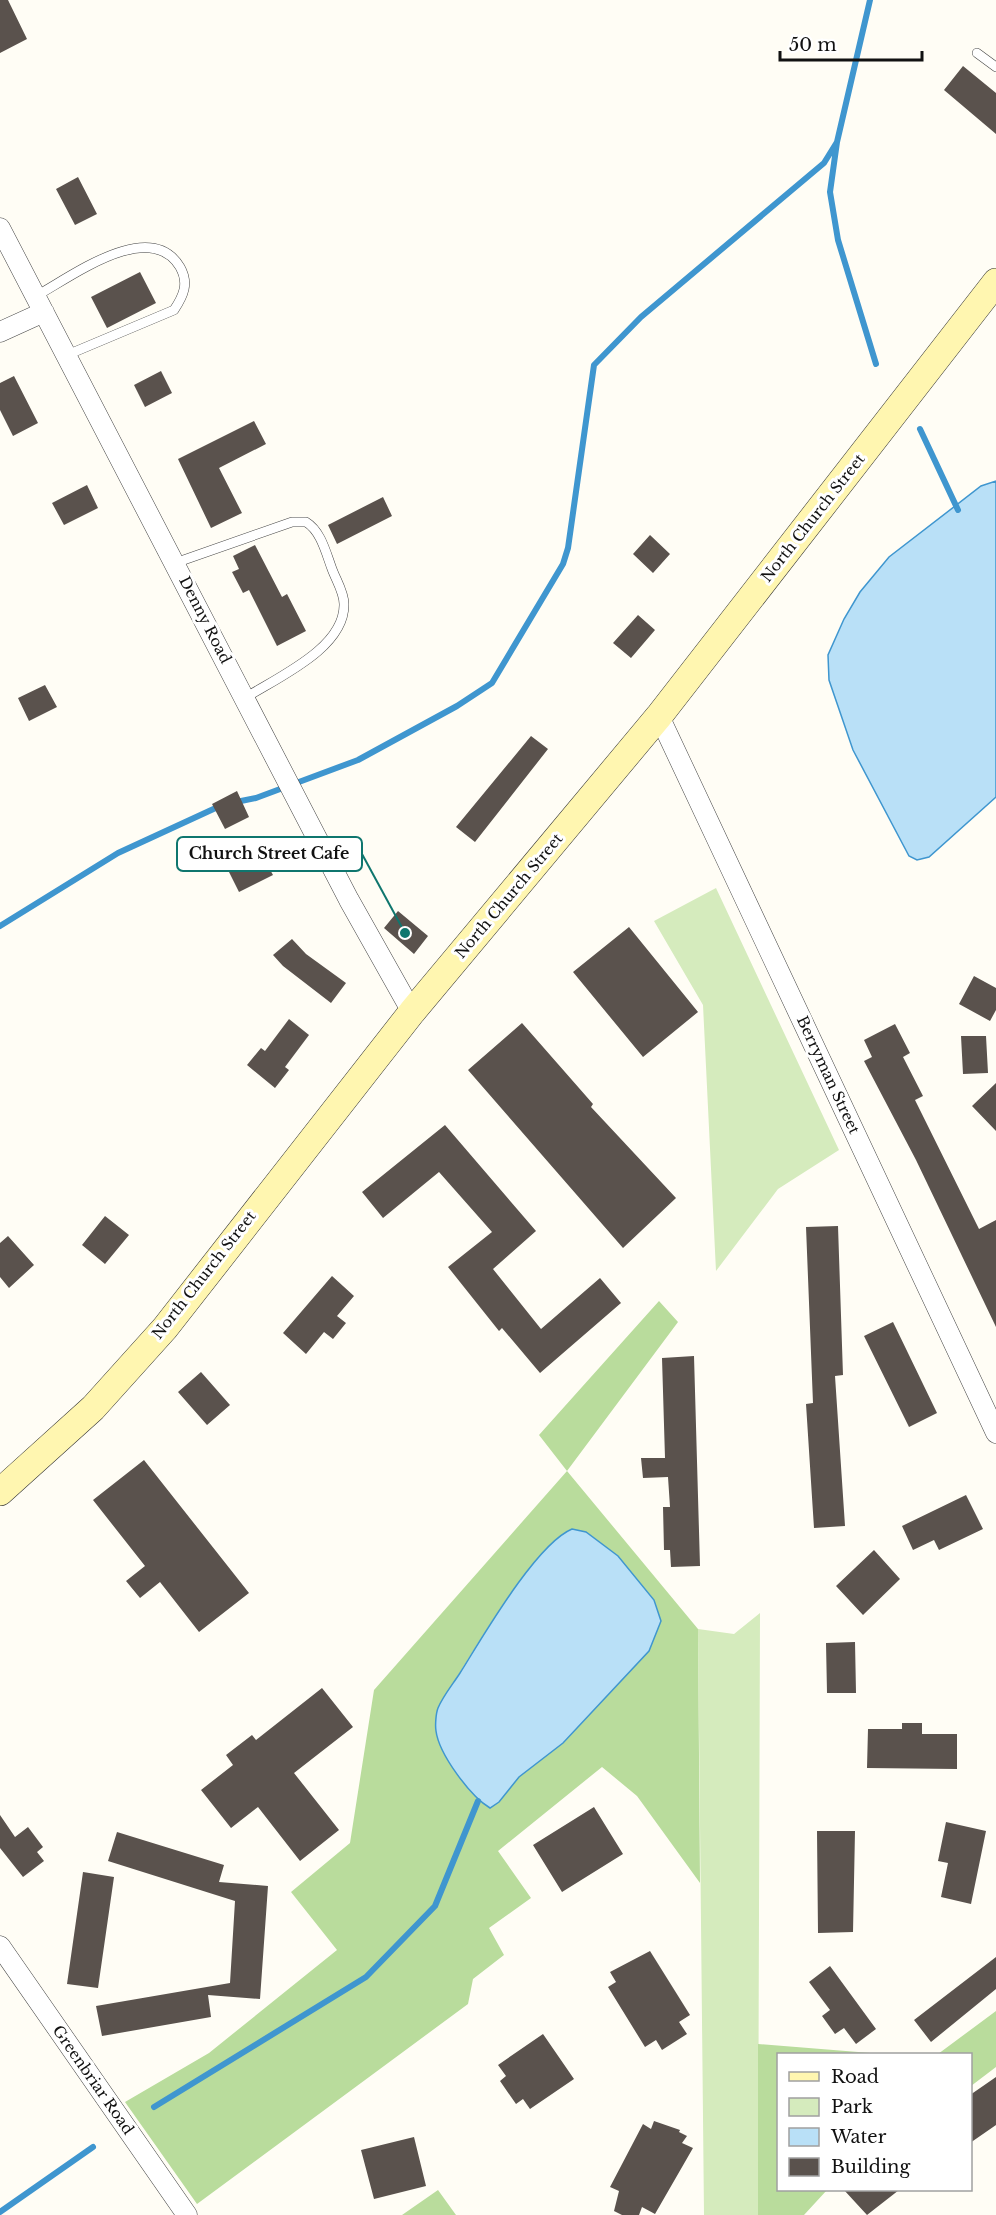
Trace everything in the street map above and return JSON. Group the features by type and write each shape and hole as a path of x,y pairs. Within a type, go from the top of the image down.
{"main road":[{"name":"North Church Street","path":"0,1492 93,1408 144,1352 412,1012 659,717 996,282"}],"street":[{"name":"Denny Road","path":"0,228 349,900 412,1012"},
{"path":"0,332 40,304"},
{"name":"Berryman Street","path":"659,717 996,1433"},
{"name":"Greenbriar Road","path":"0,1946 181,2213"}],"lane":[{"path":"977,52 996,67"},
{"path":"40,304 117,252 145,246 162,249 171,255 181,269 186,286 184,295 174,310 67,356"},
{"path":"175,563 292,522 306,522 316,532 343,596 341,625 338,632 321,648 245,698"}],"green space":[{"path":"716,888 839,1150 778,1189 716,1271 703,1005 654,921"},
{"path":"659,1301 678,1322 567,1471 539,1435"},
{"path":"567,1471 698,1629 700,1883 637,1796 602,1767 498,1851 531,1898 489,1928 504,1955 473,1979 468,2004 197,2204 125,2102 209,2053 337,1950 291,1892 350,1843 374,1690","holes":["572,1529 586,1532 618,1556 649,1651 563,1743 519,1777 499,1802 438,1709 500,1610 538,1558 556,1539"]},
{"path":"760,1613 758,2215 704,2215 698,1629 734,1634"},
{"path":"996,2011 996,2067 972,2085 972,2053 939,2053"},
{"path":"758,2044 870,2053 777,2053 777,2191 826,2191 804,2215 758,2215"},
{"path":"438,2190 456,2215 402,2215"}],"water":[{"path":"996,481 996,797 929,857 917,860 909,856 853,750 829,680 828,655 844,619 860,592 889,557 981,486"},
{"path":"572,1529 586,1532 618,1556 654,1600 661,1621 649,1651 563,1743 519,1777 499,1802 490,1808 465,1784 443,1751 436,1731 437,1710 496,1616 527,1572 542,1553"}],"building":[{"path":"0,0 8,0 27,39 0,53"},
{"path":"963,66 996,93 996,134 944,90"},
{"path":"78,177 97,214 75,225 56,189"},
{"path":"140,272 156,303 107,328 91,297"},
{"path":"161,371 172,393 145,407 134,385"},
{"path":"14,376 38,423 13,436 0,410 0,383"},
{"path":"254,421 266,444 219,468 242,513 211,528 178,459"},
{"path":"87,485 98,508 64,525 52,503"},
{"path":"383,497 392,516 337,544 328,525"},
{"path":"650,535 670,554 653,573 633,554"},
{"path":"255,545 282,597 287,594 306,631 277,646 249,590 243,593 232,572 239,569 233,556"},
{"path":"638,615 655,630 631,658 613,643"},
{"path":"45,685 57,707 29,721 18,698"},
{"path":"531,736 548,749 475,842 456,827"},
{"path":"237,791 249,817 225,829 212,804"},
{"path":"262,855 273,875 239,892 229,872"},
{"path":"398,911 428,936 414,954 384,928"},
{"path":"629,927 698,1012 643,1057 573,972"},
{"path":"292,939 306,954 346,983 331,1003 283,966 273,955"},
{"path":"974,976 996,988 996,1010 990,1021 959,1004"},
{"path":"289,1019 309,1035 285,1067 289,1070 275,1088 247,1065 261,1048 265,1051"},
{"path":"522,1023 593,1104 591,1107 676,1198 623,1248 468,1070"},
{"path":"895,1024 910,1053 903,1057 923,1096 915,1100 979,1229 996,1220 996,1327 916,1160 864,1061 872,1057 864,1040"},
{"path":"961,1036 986,1036 988,1073 963,1074"},
{"path":"996,1083 996,1131 972,1106"},
{"path":"445,1125 536,1231 493,1269 541,1329 600,1278 621,1303 540,1373 502,1328 499,1331 448,1267 492,1232 439,1172 383,1218 362,1192"},
{"path":"105,1216 129,1235 105,1264 82,1245"},
{"path":"838,1226 843,1375 835,1376 845,1526 814,1528 806,1404 813,1403 806,1227"},
{"path":"8,1236 34,1265 9,1288 0,1277 0,1243"},
{"path":"332,1276 354,1296 337,1316 346,1323 333,1339 324,1332 306,1354 283,1333"},
{"path":"893,1322 937,1413 909,1427 864,1336"},
{"path":"694,1356 700,1566 671,1567 670,1550 664,1550 663,1507 670,1507 668,1477 643,1478 641,1458 665,1458 662,1358"},
{"path":"201,1372 230,1405 207,1425 178,1392"},
{"path":"144,1460 249,1593 199,1632 160,1582 140,1598 126,1581 145,1566 93,1500"},
{"path":"966,1495 983,1529 939,1550 934,1540 913,1550 902,1526"},
{"path":"874,1550 900,1579 863,1615 836,1586"},
{"path":"855,1642 856,1693 827,1693 826,1643"},
{"path":"322,1688 353,1727 294,1773 339,1830 300,1861 258,1807 231,1828 201,1790 233,1765 226,1755 252,1735 256,1740"},
{"path":"902,1723 922,1723 922,1734 957,1734 957,1769 867,1768 868,1729 902,1729"},
{"path":"594,1807 623,1854 562,1892 533,1845"},
{"path":"0,1815 15,1837 28,1827 43,1847 37,1852 44,1861 23,1877 0,1848"},
{"path":"946,1822 986,1831 971,1904 941,1897 948,1863 938,1861"},
{"path":"817,1831 855,1831 853,1932 818,1933"},
{"path":"117,1832 224,1865 219,1882 268,1886 260,1999 208,1995 211,2017 102,2036 96,2006 230,1983 235,1901 108,1861"},
{"path":"83,1872 114,1877 98,1988 67,1984"},
{"path":"650,1951 690,2015 679,2022 687,2034 662,2050 656,2040 645,2047 608,1987 616,1982 610,1972"},
{"path":"996,1957 996,1989 931,2042 914,2020"},
{"path":"830,1966 876,2029 856,2044 844,2028 835,2034 822,2016 830,2010 809,1982"},
{"path":"543,2034 574,2079 530,2109 523,2099 516,2104 500,2081 506,2076 498,2065"},
{"path":"996,2077 996,2125 972,2142 972,2094"},
{"path":"654,2121 680,2130 679,2132 687,2136 682,2143 693,2148 655,2214 642,2207 639,2215 622,2215 614,2211 619,2191 610,2187 643,2124 651,2129"},
{"path":"414,2137 426,2186 374,2199 361,2150"},
{"path":"845,2191 898,2191 867,2215"}],"waterway":[{"path":"870,0 837,142 830,192 838,240 876,364"},
{"path":"236,802 256,798 358,760 457,706 492,683 563,564 568,548 594,365 641,317 824,163 837,142"},
{"path":"920,429 958,510"},
{"path":"0,926 118,853 220,806"},
{"path":"154,2107 366,1977 435,1906 478,1801"},
{"path":"0,2212 93,2147"}],"place":[{"name":"Church Street Cafe","path":"405,933"}]}
